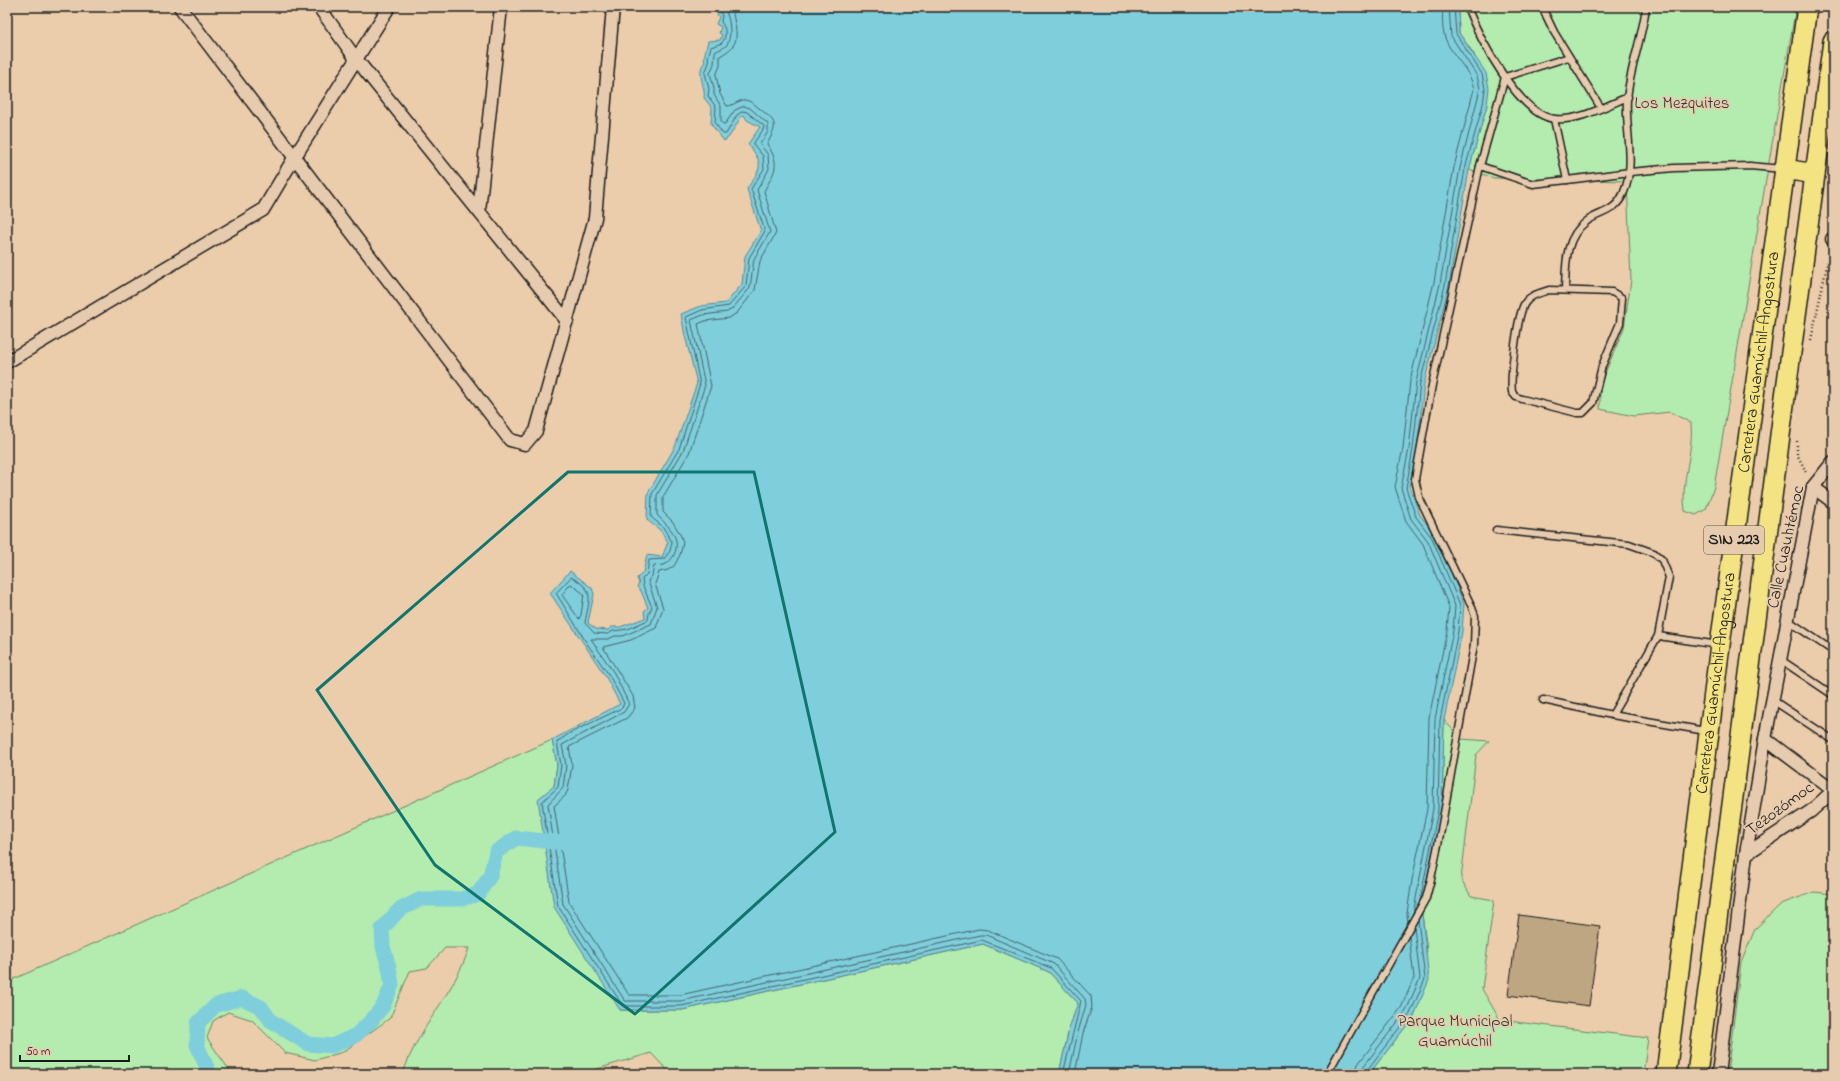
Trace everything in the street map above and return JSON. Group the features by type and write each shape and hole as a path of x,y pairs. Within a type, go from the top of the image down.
{"main road":[{"name":"Carretera Guamúchil-Angostura","path":"1666,1074 1720,645 1806,7"},
{"name":"Carretera Guamúchil-Angostura","path":"1697,1074 1784,397 1833,41"},
{"path":"1784,169 1815,174"}],"street":[{"path":"180,7 510,440 525,444 536,431 595,218 613,7"},
{"path":"319,7 356,59 567,321"},
{"path":"7,362 263,210 389,7"},
{"path":"478,211 501,7"},
{"name":"Calle Cuauhtémoc","path":"1718,1074 1746,854 1813,487 1833,462"},
{"path":"1813,487 1833,502"},
{"path":"1766,738 1833,791"},
{"name":"Tezozómoc","path":"1746,854 1811,811 1833,791"}],"lane":[{"path":"1468,7 1474,25 1505,77 1525,103 1544,116 1554,119 1573,118 1628,97"},
{"path":"1542,7 1554,32 1601,108"},
{"path":"1565,290 1566,255 1571,240 1578,229 1588,221 1604,214 1620,201 1630,172 1626,120 1628,97 1646,7"},
{"path":"1505,77 1569,57"},
{"path":"1327,1074 1426,898 1440,837 1474,645 1475,616 1419,497 1415,479 1432,385 1480,166 1505,77"},
{"path":"1554,119 1567,180"},
{"path":"1480,166 1533,184 1630,172 1730,166 1784,169"},
{"path":"1549,290 1565,290 1612,292 1619,295 1622,303 1620,323 1600,372 1593,403 1583,413 1576,413 1522,399 1514,395 1512,390 1516,336 1520,316 1525,303 1534,295 1549,290"},
{"path":"1496,530 1629,544 1654,553 1662,560 1669,577 1658,636 1612,715"},
{"path":"1789,620 1833,651"},
{"path":"1658,636 1720,645"},
{"path":"1782,660 1833,695"},
{"path":"1543,700 1612,715 1710,732"},
{"path":"1774,701 1833,740"}],"path":[{"path":"1809,348 1833,239"},
{"path":"1797,439 1797,454 1813,487"}],"highlighted area":[{"path":"568,472 754,472 835,832 635,1014 435,865 317,690"}],"green space":[{"name":"Los Mezquites","path":"1458,7 1796,7 1714,487 1706,509 1696,515 1685,511 1684,500 1685,478 1691,445 1691,423 1670,412 1634,416 1600,409 1600,385 1624,328 1631,280 1627,181 1494,178 1469,170 1487,105 1474,54 1459,33"},
{"name":"Parque Municipal Guamúchil","path":"1444,720 1461,739 1489,741 1476,755 1461,879 1471,896 1494,900 1482,989 1500,1020 1648,1038 1643,1074 1369,1074 1414,1016 1427,950 1422,914 1442,811"},
{"path":"552,740 557,765 554,786 620,1010 682,1010 983,944 1049,972 1078,1003 1069,1029 1059,1074 671,1074 651,1053 597,1069 590,1074 403,1074 417,1042 463,965 469,948 445,948 427,968 410,971 390,1018 343,1052 315,1060 285,1053 252,1020 228,1012 213,1021 207,1038 232,1074 7,1074 7,982"},
{"path":"1814,892 1833,894 1833,1074 1727,1074 1741,963 1755,929 1781,904"}],"water":[{"path":"712,7 1458,7 1459,33 1486,73 1489,88 1487,105 1469,170 1449,285 1424,384 1417,450 1410,488 1420,515 1436,536 1464,604 1462,632 1444,720 1442,811 1422,914 1429,980 1414,1016 1369,1074 1059,1074 1069,1029 1078,1003 1049,972 983,944 682,1010 620,1010 554,907 538,799 554,786 557,765 552,740 620,704 606,677 550,593 570,571 592,588 594,594 588,623 596,629 608,630 611,627 620,627 645,618 644,611 648,608 641,591 637,587 639,583 637,578 643,573 647,555 662,557 668,542 660,530 647,520 648,493 675,447 697,383 681,314 701,306 726,303 742,284 745,256 761,231 747,189 758,171 759,166 757,157 748,144 760,127 747,120 744,115 741,117 729,137 724,141 711,124 712,108 704,98 701,70 705,62 704,57 708,41 720,40 722,35 719,33 721,27 716,24 719,17"}],"building":[{"path":"1519,915 1600,926 1589,1006 1508,995"}],"waterway":[{"path":"210,1074 197,1045 198,1023 216,1005 242,998 261,1007 271,1021 308,1044 332,1046 356,1035 371,1021 383,1006 392,985 389,967 383,947 382,929 399,910 421,899 461,899 478,894 490,876 496,852 516,838 564,843"}]}
